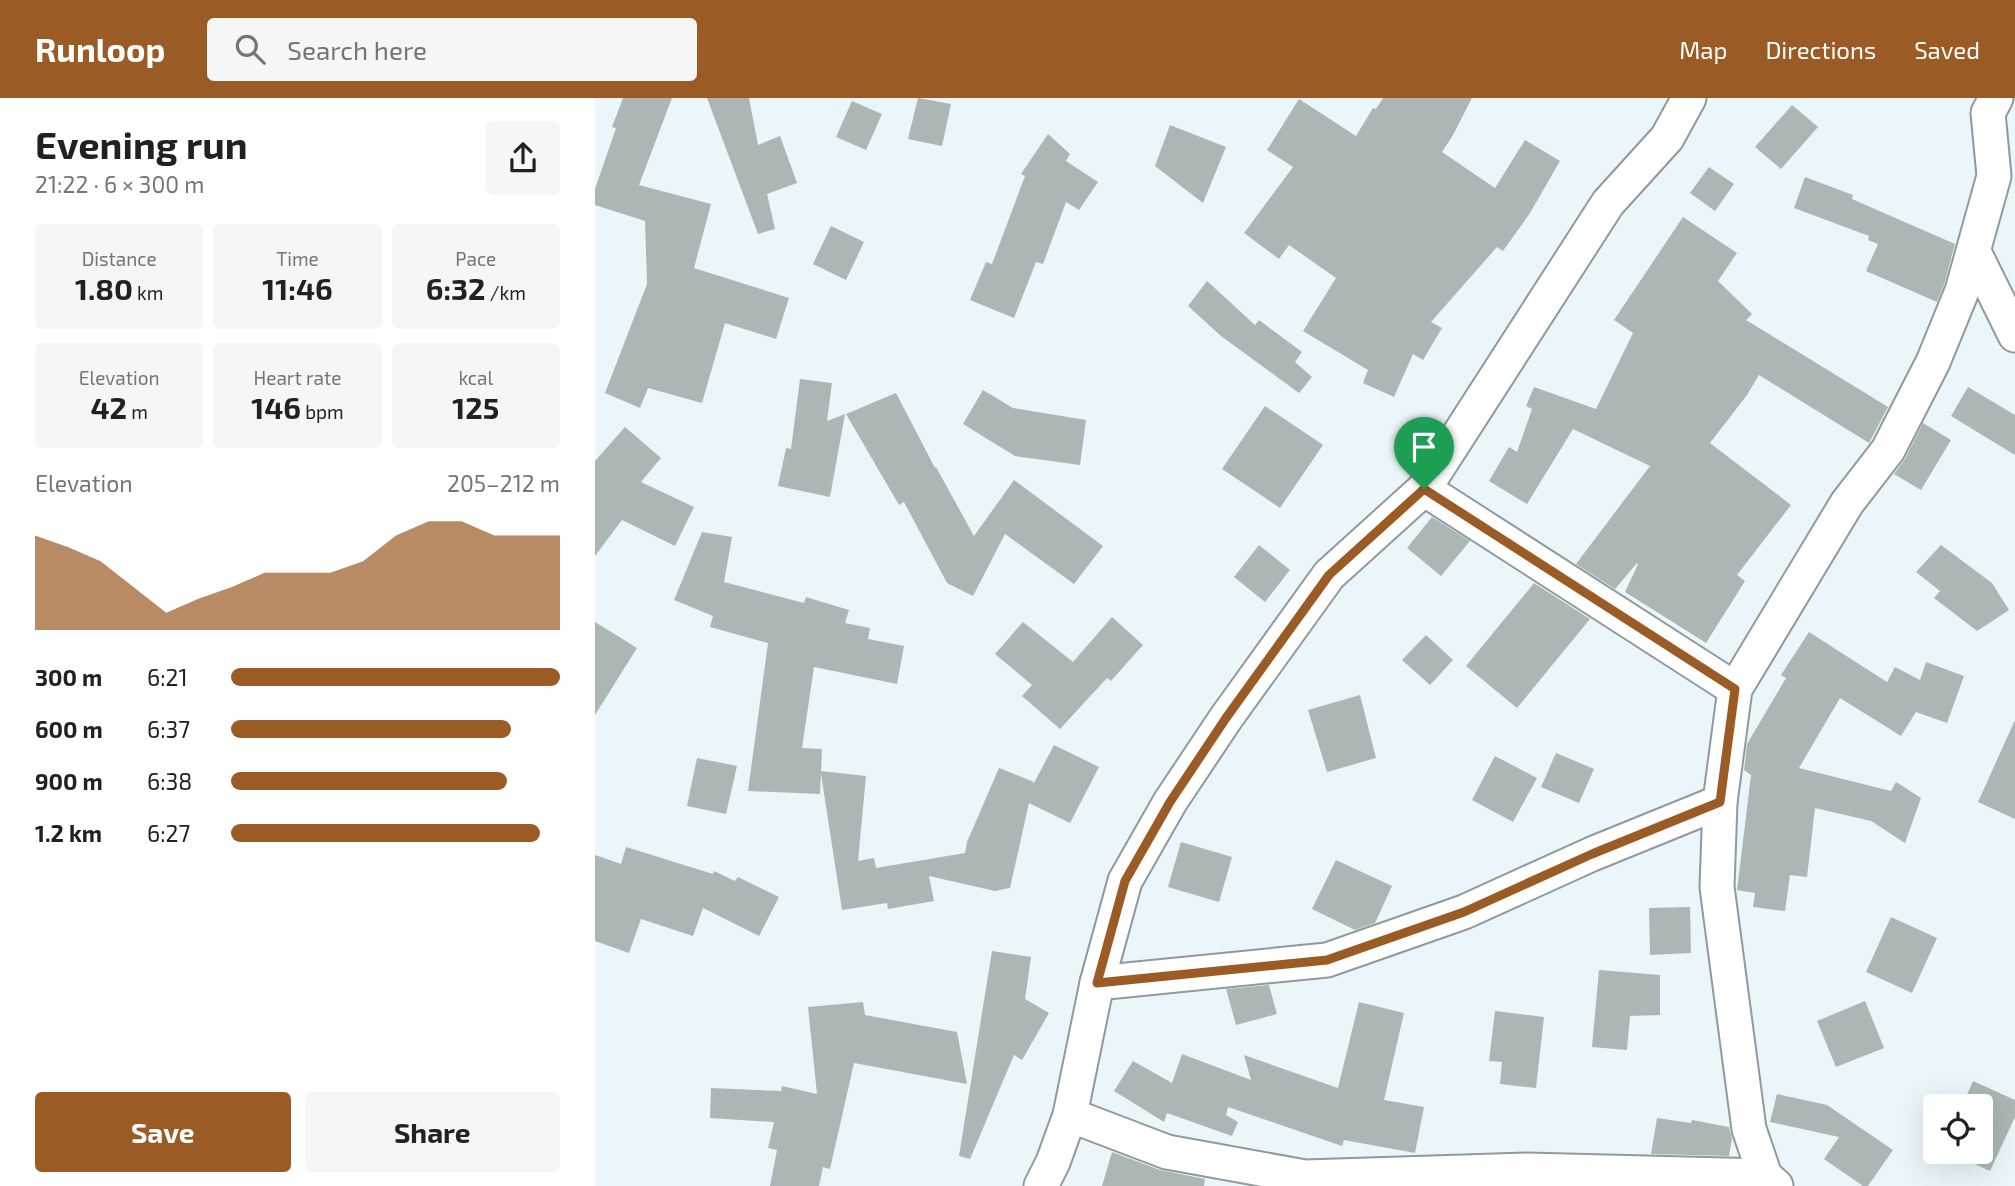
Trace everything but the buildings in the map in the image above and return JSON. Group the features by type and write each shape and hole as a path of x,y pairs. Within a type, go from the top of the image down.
{"street":[{"path":"1041,1186 1070,1115 1097,983 1125,881 1170,802 1226,718 1329,575 1424,489 1608,203 1667,138 1689,98"},
{"path":"1070,1115 1167,1152 1305,1177 1771,1181 1749,1129 1717,887 1720,802 1735,689 1847,503 1888,450 1933,362 1962,291 1994,176 1987,113 1996,98"},
{"path":"1973,252 2015,335"},
{"path":"1424,489 1735,689"},
{"path":"1097,983 1327,960 1464,912 1592,854 1720,802"}],"route":[{"path":"1424,489 1735,689 1720,802 1592,854 1464,912 1327,960 1097,983 1125,881 1170,802 1226,718 1329,575 1424,489"}]}
